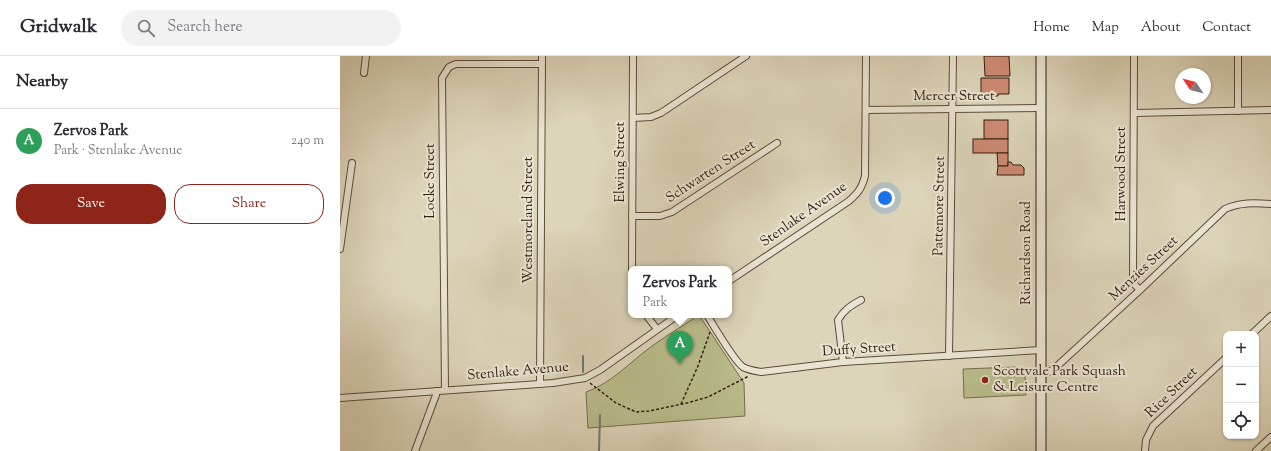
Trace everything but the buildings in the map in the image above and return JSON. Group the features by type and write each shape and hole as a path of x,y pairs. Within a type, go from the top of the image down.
{"main road":[{"name":"Richardson Road","path":"1041,56 1041,451"}],"street":[{"path":"364,73 366,56"},
{"name":"Westmoreland Street","path":"540,384 542,56"},
{"name":"Elwing Street","path":"632,266 633,56"},
{"path":"633,118 651,117 661,113 746,56"},
{"name":"Stenlake Avenue","path":"732,279 849,201 856,195 863,185 865,176 866,56"},
{"name":"Pattemore Street","path":"949,356 953,56"},
{"name":"Harwood Street","path":"1134,56 1133,279 1135,285 1140,290"},
{"path":"1238,56 1238,111"},
{"name":"Locke Street","path":"445,390 442,78 449,67 456,64 542,64"},
{"name":"Mercer Street","path":"866,110 1042,108"},
{"path":"1134,113 1271,110"},
{"name":"Schwarten Street","path":"632,216 660,216 672,212 777,143"},
{"path":"340,248 352,163"},
{"name":"Menzies Street","path":"1041,373 1049,372 1055,368 1140,290 1225,208 1243,203 1271,204"},
{"path":"843,362 838,320 843,312 860,300"},
{"path":"1255,331 1271,316"},
{"path":"648,318 657,329"},
{"name":"Stenlake Avenue","path":"340,398 553,383 585,378 600,370 674,318"},
{"path":"709,318 736,359 743,367 752,370"},
{"name":"Duffy Street","path":"752,370 761,372 843,362 1041,350"},
{"name":"Rice Street","path":"1145,451 1146,440 1153,426 1223,361"},
{"path":"415,451 436,395 436,391"},
{"path":"1256,451 1271,437"}],"path":[{"path":"681,404 698,366 713,324"},
{"path":"585,378 616,403 636,412 681,404 708,397 747,377 752,370"}],"green space":[{"path":"694,318 701,318 744,383 745,416 588,428 586,392 613,378 652,346"},
{"path":"1016,367 1016,375 1025,374 1026,395 964,398 963,369"}],"waterway":[{"path":"583,356 583,372"},
{"path":"599,451 600,415"}],"place":[{"name":"Zervos Park","path":"680,364"},
{"name":"Scottvale Park Squash & Leisure Centre","path":"985,380"}]}
